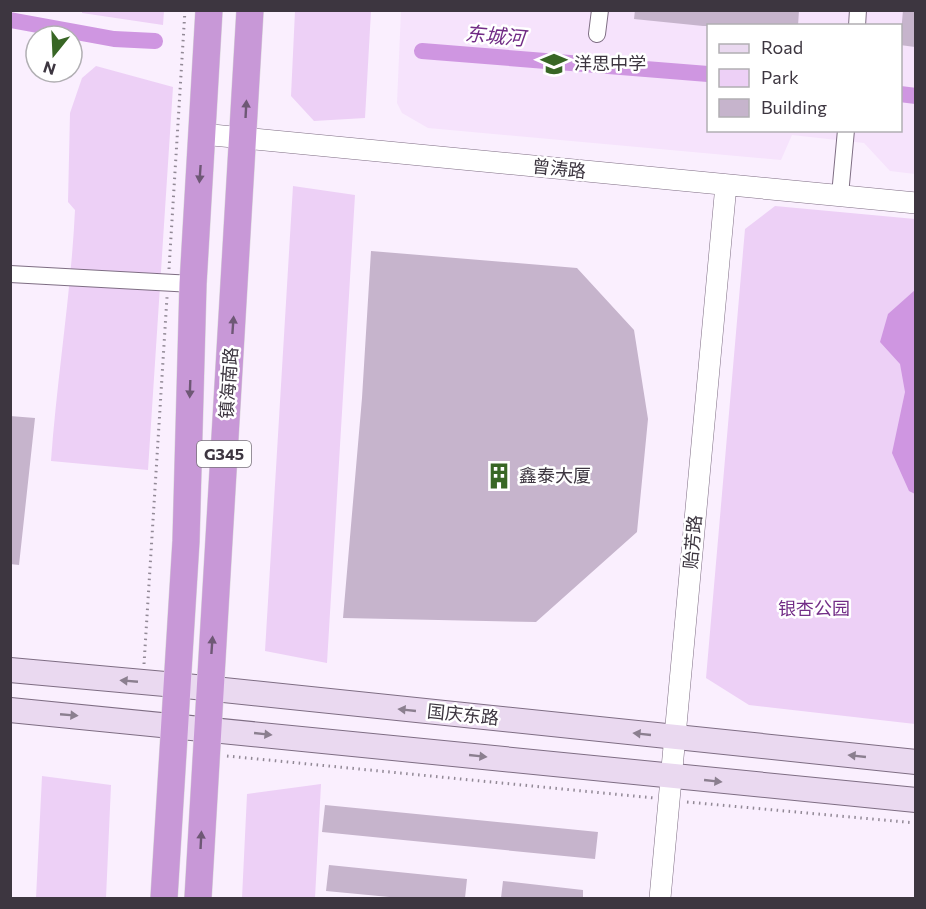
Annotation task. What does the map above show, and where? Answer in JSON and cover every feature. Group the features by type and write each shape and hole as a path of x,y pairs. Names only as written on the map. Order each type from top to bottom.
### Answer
{"highway":[{"name":"镇海南路","path":"164,898 186,541 180,284 202,134 209,10"},
{"name":"镇海南路","path":"198,898 250,10"}],"main road":[{"name":"国庆东路","path":"10,670 176,685 915,762"},
{"path":"10,710 175,725 207,741 670,788 915,800"}],"street":[{"path":"597,34 600,10"},
{"path":"840,195 846,132"},
{"name":"曾涛路","path":"202,134 915,203"},
{"name":"贻芳路","path":"660,898 726,185"},
{"path":"10,274 180,284"}],"path":[{"path":"143,682 180,284 185,10"},
{"path":"207,741 670,788 915,823"}],"shaded area":[{"name":"洋思中学","path":"401,11 915,11 915,174 890,171 864,143 792,135 781,160 428,128 402,113 397,103"},
{"path":"915,290 915,494 909,491 892,453 905,392 900,364 880,342 888,314"}],"green space":[{"path":"82,11 164,11 163,25 82,13"},
{"path":"295,11 371,11 365,118 314,121 291,96"},
{"path":"96,66 173,87 148,470 51,461 75,210 68,202 70,113 80,84 84,84 84,76"},
{"path":"293,186 355,195 327,663 265,651"},
{"name":"银杏公园","path":"775,206 915,219 915,724 749,705 706,678 745,229"},
{"path":"42,776 111,785 106,898 36,898"},
{"path":"321,784 315,898 242,898 247,794"}],"building":[{"path":"635,10 799,10 798,24 707,24 703,26 634,19"},
{"path":"903,10 915,10 915,47 902,45"},
{"name":"鑫泰大厦","path":"371,251 577,268 634,330 648,419 637,532 536,622 343,618 362,398"},
{"path":"10,416 35,418 19,565 10,564"},
{"path":"325,805 598,832 595,859 322,832"},
{"path":"329,865 467,879 465,898 400,898 326,891"},
{"path":"503,881 583,890 583,898 501,898"}],"waterway":[{"name":"东城河","path":"10,20 114,39 155,41"},
{"name":"东城河","path":"422,51 707,74"},
{"name":"东城河","path":"902,94 916,96"}],"place":[{"name":"洋思中学","path":"554,64"},
{"name":"鑫泰大厦","path":"499,476"}]}
